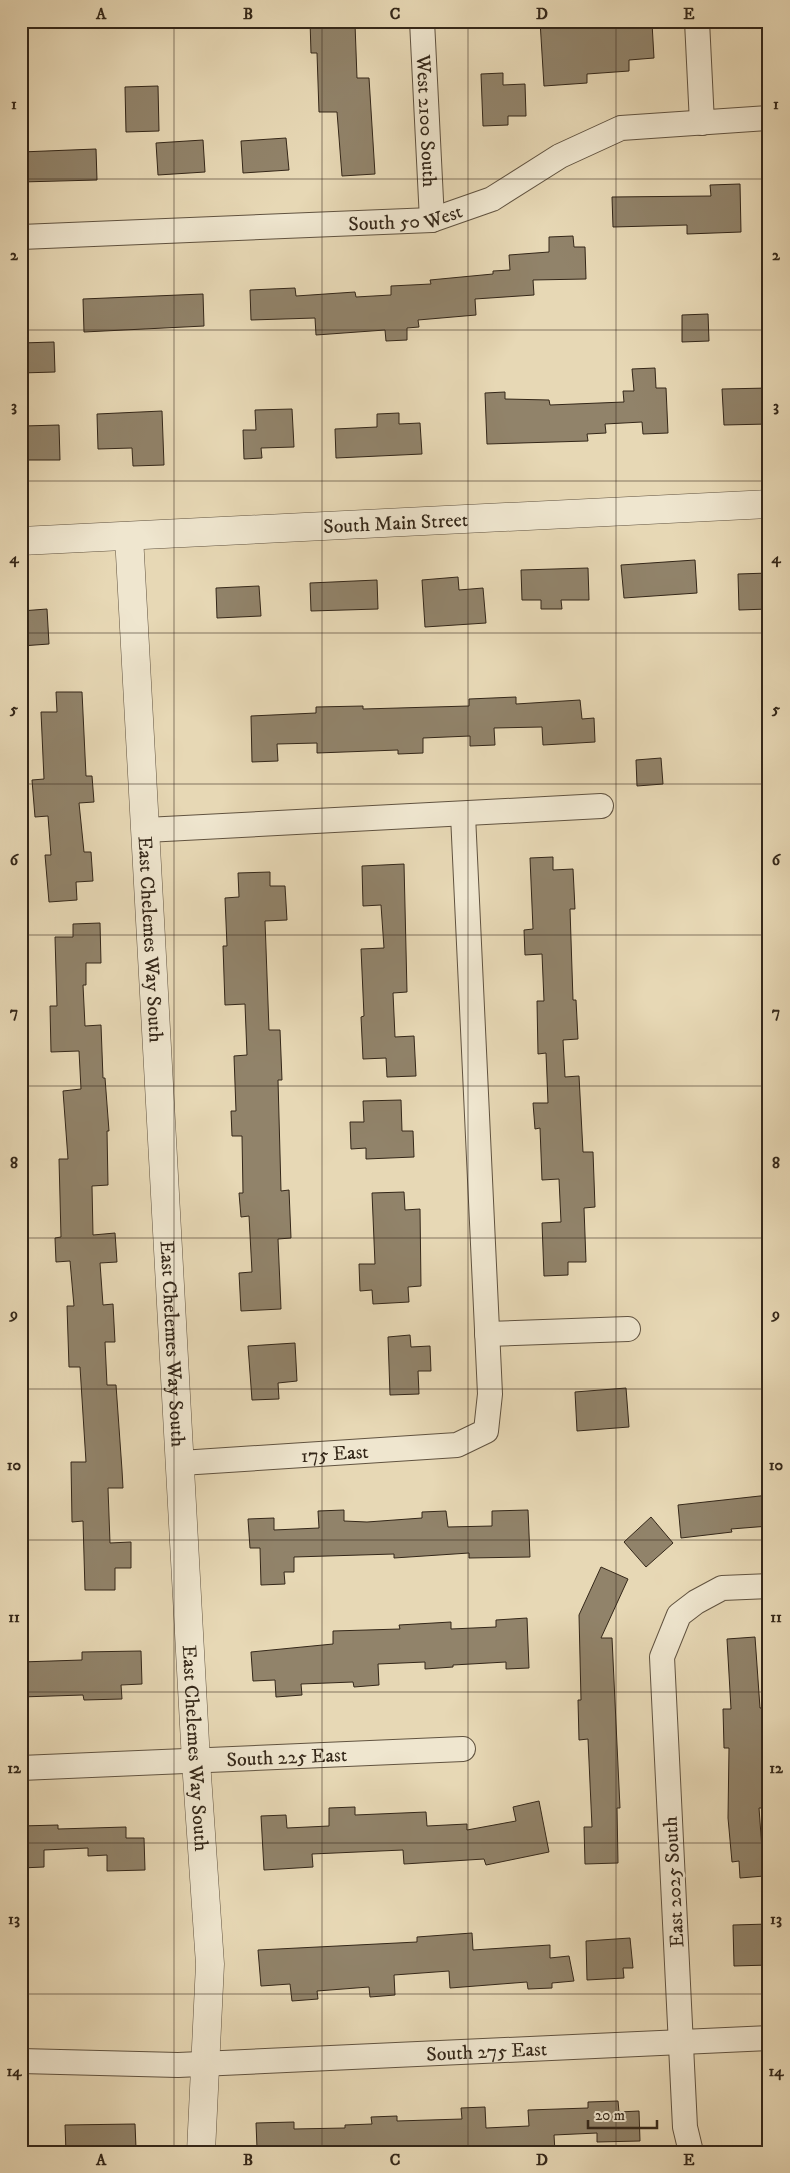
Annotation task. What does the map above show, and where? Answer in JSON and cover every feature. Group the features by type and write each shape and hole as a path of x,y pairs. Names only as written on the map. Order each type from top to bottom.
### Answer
{"street":[{"name":"West 2100 South","path":"422,21 432,220"},
{"path":"697,21 702,123"},
{"name":"South 50 West","path":"21,237 432,220 492,199 560,156 621,128 769,118"},
{"name":"South Main Street","path":"21,541 769,504"},
{"name":"East Chelemes Way South","path":"129,536 196,1762 210,1964 201,2152"},
{"path":"146,830 463,815 601,806"},
{"path":"463,815 487,1334 628,1329"},
{"name":"175 East","path":"181,1463 457,1445 486,1431 490,1394 487,1334"},
{"name":"East 2025 South","path":"690,2152 685,2127 662,1657 679,1615 696,1602 722,1588 769,1586"},
{"name":"South 225 East","path":"21,1768 464,1750"},
{"name":"South 275 East","path":"21,2061 205,2064 769,2038"}],"building":[{"path":"310,21 346,21 346,24 355,24 357,78 369,78 375,174 342,176 337,112 319,112 317,53 311,53"},
{"path":"540,21 587,21 588,27 652,23 654,58 629,60 629,71 587,74 587,83 544,86"},
{"path":"503,73 503,85 525,84 526,116 508,116 508,125 483,126 481,74"},
{"path":"158,86 159,131 126,132 125,87"},
{"path":"286,138 289,170 243,173 241,141"},
{"path":"203,140 205,172 158,175 156,143"},
{"path":"96,149 97,180 21,182 21,152"},
{"path":"740,184 741,232 687,234 687,225 613,227 612,197 711,196 710,185"},
{"path":"573,236 574,247 585,247 586,279 533,280 534,295 475,299 476,315 418,320 419,327 407,328 407,340 386,341 385,330 316,335 315,318 251,320 250,290 295,288 296,296 355,292 356,297 391,295 391,286 431,284 430,280 493,274 493,271 510,270 509,255 549,252 549,237"},
{"path":"203,294 204,326 84,332 83,299"},
{"path":"708,314 709,341 682,342 682,315"},
{"path":"54,342 55,372 21,373 21,343"},
{"path":"655,368 656,388 666,388 668,433 643,434 642,422 605,424 606,433 587,434 588,441 487,444 485,393 505,392 505,399 549,400 550,405 624,402 623,391 634,391 632,369"},
{"path":"769,388 769,424 724,425 722,389"},
{"path":"292,409 294,447 261,448 262,458 244,459 243,430 256,430 255,410"},
{"path":"162,411 164,465 133,466 132,448 98,449 97,414"},
{"path":"399,413 399,424 420,423 422,454 336,458 335,429 377,427 377,414"},
{"path":"59,425 60,460 25,460 24,426"},
{"path":"695,560 697,593 624,598 621,565"},
{"path":"588,568 589,600 561,600 562,609 541,609 541,600 522,600 521,570"},
{"path":"769,573 769,609 739,610 738,574"},
{"path":"458,577 459,590 483,588 486,623 425,627 422,580"},
{"path":"377,580 378,609 311,611 310,583"},
{"path":"259,586 261,616 217,618 216,588"},
{"path":"47,609 49,644 21,646 21,611"},
{"path":"56,692 82,692 86,776 92,776 94,802 79,803 84,852 91,852 93,881 76,882 77,900 49,902 45,855 51,855 48,816 35,817 32,780 44,779 41,712 57,712"},
{"path":"516,697 516,704 580,700 582,719 594,718 595,742 543,745 542,727 494,728 495,745 470,746 470,736 423,738 423,753 398,754 398,750 317,753 317,743 277,744 278,761 252,762 251,716 316,713 316,707 363,706 363,709 469,706 469,699"},
{"path":"661,758 663,784 637,786 636,760"},
{"path":"553,857 553,870 573,869 575,909 570,909 573,1000 576,1000 578,1039 563,1040 565,1077 579,1076 583,1152 593,1152 595,1207 584,1208 586,1262 568,1262 568,1275 544,1276 542,1223 561,1222 559,1179 542,1180 540,1128 535,1129 533,1103 548,1103 546,1053 538,1054 537,1001 544,1001 542,954 525,955 524,930 533,929 530,858"},
{"path":"404,864 407,992 393,993 395,1037 414,1036 416,1076 387,1077 386,1058 363,1059 361,1017 364,1016 361,949 384,948 381,905 363,906 362,866"},
{"path":"270,872 270,886 285,886 287,920 265,921 269,1030 280,1030 282,1080 278,1080 281,1191 289,1190 291,1238 278,1239 281,1309 241,1311 239,1273 252,1272 249,1216 241,1217 239,1193 243,1193 242,1136 232,1136 231,1111 236,1111 234,1056 247,1055 245,1004 225,1005 223,946 227,946 225,898 239,897 238,873"},
{"path":"100,923 101,963 86,963 86,985 83,985 85,1026 101,1025 103,1078 105,1078 109,1131 107,1131 108,1185 92,1186 93,1235 115,1233 117,1262 100,1263 103,1305 113,1304 115,1342 105,1342 107,1385 116,1385 123,1488 108,1488 110,1543 131,1542 131,1568 115,1568 115,1590 85,1590 83,1521 72,1522 71,1462 86,1462 80,1367 69,1367 67,1306 74,1306 70,1261 56,1262 55,1238 61,1237 59,1159 68,1159 63,1091 81,1089 79,1051 51,1052 50,1006 57,1006 55,937 73,937 73,924"},
{"path":"401,1100 402,1131 413,1131 414,1157 366,1159 366,1148 351,1149 350,1122 364,1122 363,1101"},
{"path":"404,1192 405,1210 420,1209 421,1286 408,1287 409,1302 373,1304 372,1290 360,1291 359,1264 375,1264 372,1193"},
{"path":"410,1335 411,1347 430,1346 431,1371 418,1371 419,1394 390,1395 388,1337"},
{"path":"295,1343 297,1381 278,1383 279,1399 252,1400 248,1346"},
{"path":"626,1388 629,1427 577,1431 575,1392"},
{"path":"769,1495 769,1526 731,1529 732,1532 681,1538 678,1505"},
{"path":"344,1510 344,1521 367,1522 422,1518 422,1512 446,1511 448,1527 492,1526 492,1511 528,1510 530,1557 469,1558 469,1553 394,1558 394,1554 294,1557 294,1572 284,1572 285,1584 261,1585 260,1548 250,1548 248,1519 274,1518 274,1530 319,1528 318,1511"},
{"path":"651,1517 673,1543 646,1567 624,1542"},
{"path":"601,1567 628,1579 601,1638 612,1638 620,1808 617,1808 618,1863 585,1864 584,1827 592,1827 588,1739 579,1740 578,1700 581,1700 579,1615"},
{"path":"527,1618 529,1668 506,1669 506,1662 453,1665 453,1667 425,1669 425,1662 378,1664 379,1685 354,1687 353,1682 301,1684 302,1695 276,1697 275,1680 253,1681 251,1652 333,1644 333,1631 400,1629 399,1625 451,1622 451,1629 496,1627 496,1620"},
{"path":"755,1637 760,1708 762,1708 763,1808 759,1808 764,1876 740,1878 739,1861 732,1862 728,1818 729,1748 724,1748 723,1709 731,1709 727,1639"},
{"path":"141,1651 142,1684 121,1685 122,1699 84,1700 83,1695 21,1697 21,1662 82,1660 82,1652"},
{"path":"539,1801 549,1852 486,1865 484,1859 404,1864 403,1850 312,1854 313,1867 264,1870 261,1816 286,1815 287,1828 329,1826 329,1808 355,1807 355,1815 426,1812 427,1826 467,1824 467,1830 516,1821 513,1807"},
{"path":"58,1825 58,1829 126,1827 126,1838 144,1838 145,1870 107,1871 107,1855 88,1856 88,1848 44,1850 44,1867 21,1868 21,1826"},
{"path":"769,1924 769,1965 734,1966 733,1925"},
{"path":"472,1933 473,1950 550,1945 550,1958 569,1956 574,1981 552,1983 552,1988 528,1989 527,1982 450,1988 449,1971 394,1975 395,1995 370,1997 369,1987 317,1991 318,1999 292,2001 290,1984 261,1986 258,1950 417,1942 417,1937"},
{"path":"630,1938 633,1968 623,1968 624,1978 587,1980 586,1941"},
{"path":"618,2101 619,2112 639,2111 640,2141 597,2142 597,2133 554,2135 555,2152 270,2152 270,2147 257,2148 256,2123 294,2122 294,2129 345,2128 345,2125 372,2124 371,2117 397,2116 397,2121 462,2119 461,2108 485,2107 486,2128 529,2126 528,2110 588,2108 588,2102"},
{"path":"135,2124 136,2148 124,2148 124,2152 66,2152 65,2125"}]}
